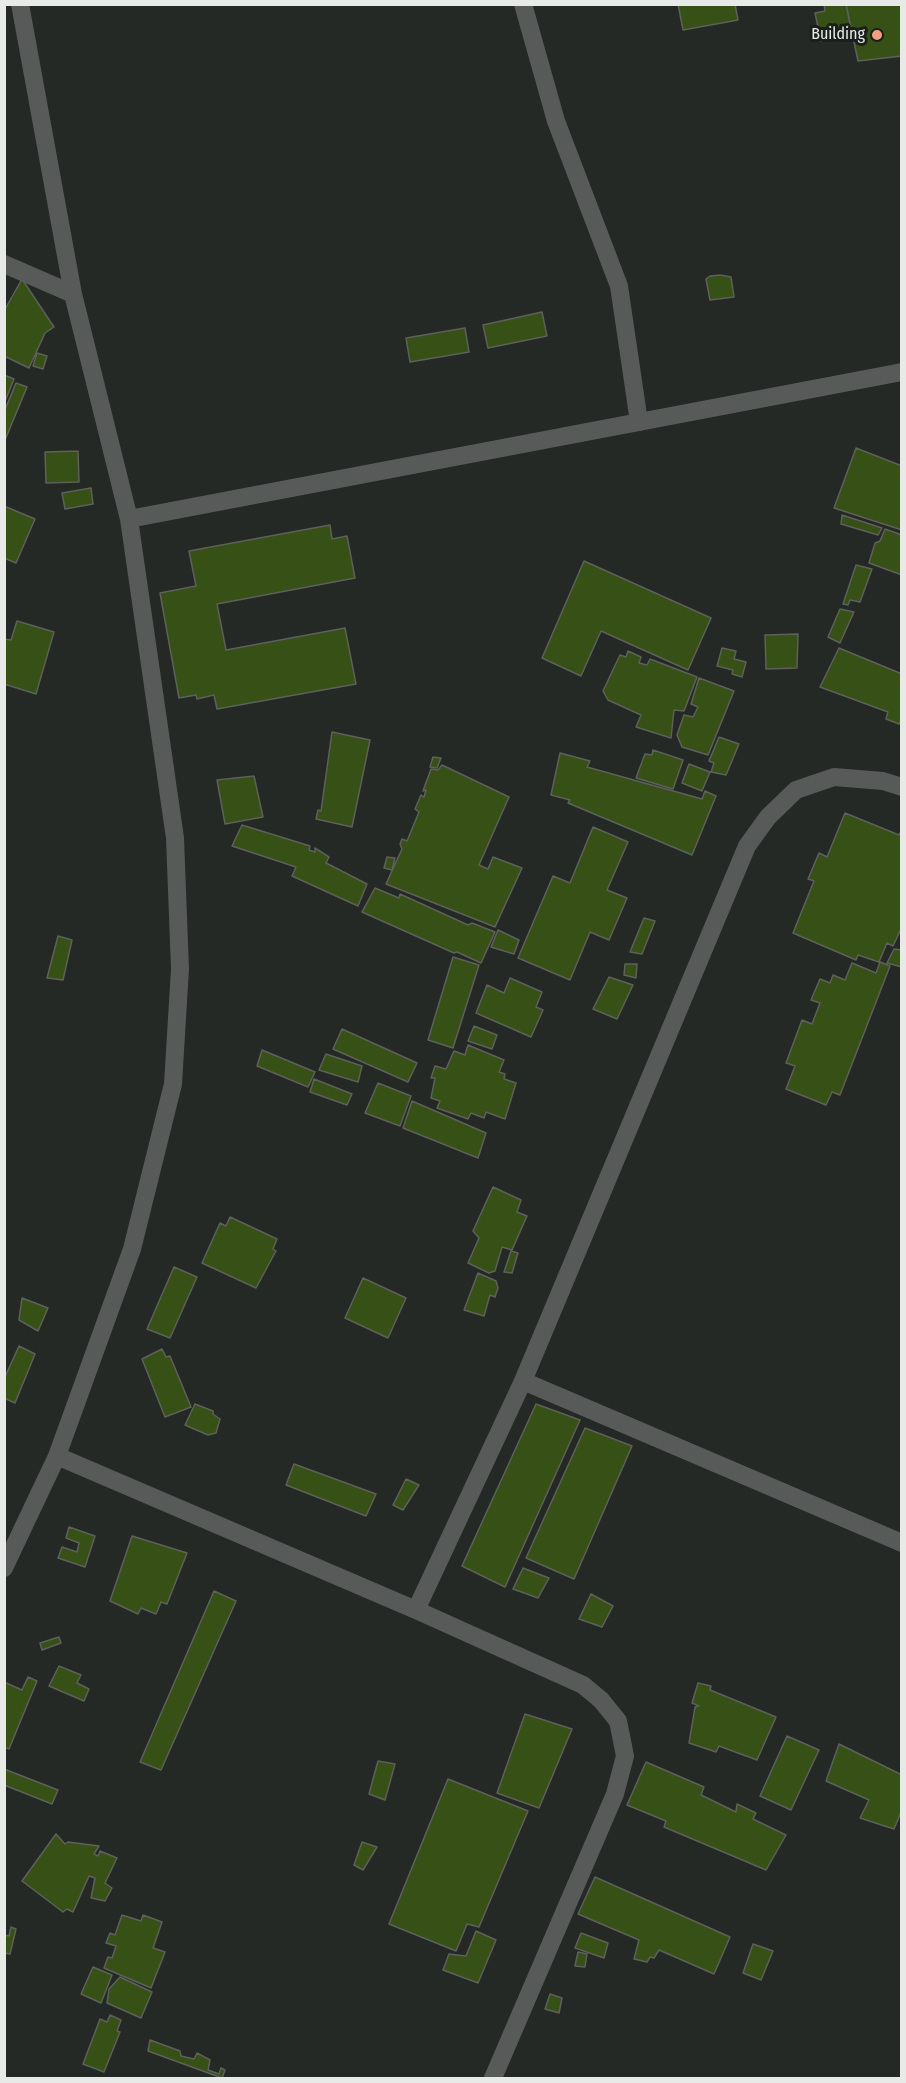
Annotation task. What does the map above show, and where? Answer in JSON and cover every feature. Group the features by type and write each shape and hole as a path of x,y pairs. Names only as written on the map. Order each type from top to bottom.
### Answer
{"street":[{"path":"4,1568 57,1456 132,1249 173,1084 180,969 175,838 129,519 73,294 20,4"},
{"path":"524,4 556,121 619,286 639,422"},
{"path":"4,264 73,294"},
{"path":"129,519 902,372"},
{"path":"416,1610 523,1381 747,846 768,817 796,790 834,777 883,781 902,787"},
{"path":"523,1381 902,1543"},
{"path":"57,1456 416,1610 583,1685 601,1700 618,1721 625,1756 615,1794 493,2079"}],"building":[{"path":"678,4 735,4 738,20 683,30"},
{"path":"824,4 846,4 852,34 821,41 815,13 825,11"},
{"name":"Building","path":"846,4 902,4 902,56 858,61"},
{"path":"720,275 731,277 734,297 710,300 706,279"},
{"path":"22,279 54,327 45,333 29,368 4,356 4,311"},
{"path":"542,312 547,336 488,348 483,325"},
{"path":"465,328 469,352 410,362 406,338"},
{"path":"37,353 47,356 43,369 33,366"},
{"path":"4,375 14,379 4,404"},
{"path":"16,383 27,387 5,440 4,412"},
{"path":"856,448 902,466 902,530 834,508"},
{"path":"78,451 79,482 46,483 45,452"},
{"path":"91,488 93,504 65,509 62,493"},
{"path":"4,506 35,519 16,563 4,558"},
{"path":"842,515 882,528 878,535 841,524"},
{"path":"330,525 332,539 347,536 355,578 217,604 226,650 345,628 356,684 217,709 214,695 197,699 196,695 179,698 160,593 196,586 189,551"},
{"path":"885,529 902,535 902,575 869,563 875,543 880,541"},
{"path":"584,561 711,618 688,670 601,631 581,676 542,658"},
{"path":"856,565 872,569 860,602 850,600 848,605 843,604"},
{"path":"840,609 854,612 840,643 828,637"},
{"path":"17,621 54,632 36,694 4,684 4,639 11,640"},
{"path":"798,634 797,668 766,669 765,635"},
{"path":"722,648 736,651 734,659 746,662 742,677 732,674 733,670 717,666"},
{"path":"839,648 902,674 902,719 899,724 886,719 888,712 820,687"},
{"path":"628,651 641,657 639,663 647,665 650,659 697,677 684,711 674,710 671,738 636,727 641,715 608,700 603,691 620,655 626,657"},
{"path":"699,678 734,691 708,755 682,747 677,735 684,715 693,717 698,707 691,704"},
{"path":"332,732 370,740 352,827 316,819 318,810 321,811"},
{"path":"719,737 739,744 726,775 711,772 714,763 709,761"},
{"path":"653,750 683,760 673,789 636,778 645,754 652,755"},
{"path":"560,753 590,761 587,767 702,799 705,791 716,796 692,855 568,803 570,800 551,795"},
{"path":"433,757 441,758 437,768 430,767"},
{"path":"689,764 710,772 702,791 682,783"},
{"path":"442,765 509,797 479,865 488,869 493,857 522,868 495,927 386,884 402,849 400,844 402,839 407,841 419,812 415,809 421,795 424,797 426,790 423,791 431,769 438,770"},
{"path":"254,776 263,817 225,824 217,780"},
{"path":"845,813 899,835 902,830 902,927 893,946 887,943 879,962 858,955 856,960 793,933 814,881 808,879 819,853 827,857"},
{"path":"242,825 310,846 309,850 315,852 315,848 329,857 326,863 367,884 358,906 292,876 296,867 232,846"},
{"path":"593,827 628,842 607,890 627,898 609,940 590,932 570,980 518,958 553,876 570,883"},
{"path":"387,857 395,858 392,870 384,868"},
{"path":"375,888 399,898 400,894 468,925 472,923 495,932 481,963 362,912"},
{"path":"644,918 655,921 642,954 630,952"},
{"path":"498,930 519,940 514,954 491,947"},
{"path":"58,936 72,940 63,980 47,978"},
{"path":"894,949 902,950 902,967 887,963"},
{"path":"453,957 479,965 453,1048 428,1040"},
{"path":"880,962 890,966 840,1095 832,1092 826,1105 786,1089 795,1066 786,1063 802,1020 812,1024 820,1003 811,1000 820,979 830,983 833,975 845,980 852,963 876,973"},
{"path":"625,964 637,964 636,978 624,975"},
{"path":"609,977 633,985 617,1019 593,1009"},
{"path":"510,978 542,992 536,1007 543,1010 531,1037 476,1013 487,985 504,993"},
{"path":"474,1026 497,1035 492,1049 468,1041"},
{"path":"342,1029 417,1063 408,1082 333,1049"},
{"path":"468,1045 504,1060 499,1072 505,1074 504,1079 516,1083 505,1119 486,1112 484,1118 471,1113 468,1119 437,1108 440,1101 431,1098 435,1078 431,1078 435,1066 446,1069 454,1051 465,1055"},
{"path":"262,1050 315,1072 308,1087 257,1066"},
{"path":"326,1054 362,1066 358,1082 319,1070"},
{"path":"314,1079 352,1094 347,1105 310,1092"},
{"path":"378,1083 411,1096 400,1126 365,1113"},
{"path":"412,1101 486,1133 478,1158 403,1128"},
{"path":"493,1187 521,1200 517,1212 527,1216 512,1250 502,1247 495,1271 489,1273 468,1263 479,1238 473,1231"},
{"path":"230,1217 277,1239 273,1249 276,1251 256,1288 202,1263 220,1223 226,1226"},
{"path":"511,1251 518,1253 512,1273 504,1272"},
{"path":"174,1267 197,1277 170,1338 147,1329"},
{"path":"478,1273 496,1281 498,1288 495,1297 490,1295 484,1316 464,1310"},
{"path":"363,1278 406,1298 388,1338 345,1318"},
{"path":"22,1298 48,1308 38,1331 19,1320"},
{"path":"19,1346 35,1354 15,1403 4,1398 4,1379"},
{"path":"162,1349 166,1357 170,1356 191,1407 165,1417 142,1359"},
{"path":"195,1404 213,1411 213,1414 220,1419 216,1433 208,1435 185,1425"},
{"path":"536,1404 580,1420 505,1587 462,1566"},
{"path":"585,1428 632,1446 574,1579 526,1558"},
{"path":"294,1464 376,1494 366,1516 286,1485"},
{"path":"406,1479 419,1485 403,1510 393,1505"},
{"path":"69,1527 95,1536 85,1567 58,1558 62,1547 77,1552 79,1543 66,1538"},
{"path":"132,1536 187,1553 167,1604 161,1602 156,1614 141,1608 138,1614 110,1601"},
{"path":"523,1568 549,1578 538,1598 513,1589"},
{"path":"214,1591 236,1601 161,1770 140,1762"},
{"path":"591,1594 613,1606 602,1627 579,1619"},
{"path":"59,1637 61,1643 42,1650 40,1643"},
{"path":"59,1666 81,1675 77,1683 89,1689 84,1701 49,1686"},
{"path":"28,1677 37,1681 9,1749 4,1747 4,1682 22,1690"},
{"path":"698,1683 711,1686 710,1690 776,1717 757,1760 719,1746 716,1752 689,1743 695,1707 699,1706 692,1703"},
{"path":"525,1714 572,1729 539,1808 497,1793"},
{"path":"787,1736 819,1750 791,1810 760,1796"},
{"path":"839,1744 902,1775 902,1810 894,1829 860,1818 869,1800 826,1781"},
{"path":"378,1761 395,1764 385,1800 369,1794"},
{"path":"646,1762 704,1787 701,1795 736,1812 737,1804 756,1813 753,1819 786,1835 766,1870 664,1827 666,1821 627,1805"},
{"path":"4,1769 58,1790 52,1804 4,1785"},
{"path":"448,1779 528,1811 479,1927 467,1924 456,1951 389,1924"},
{"path":"56,1834 65,1844 68,1842 99,1846 94,1854 98,1856 100,1851 117,1858 105,1883 112,1888 105,1901 91,1898 95,1878 89,1876 73,1912 67,1909 63,1912 22,1881"},
{"path":"362,1842 377,1847 363,1870 354,1865"},
{"path":"595,1877 730,1937 714,1974 659,1950 654,1958 650,1957 647,1962 634,1959 639,1940 578,1914"},
{"path":"122,1915 141,1921 143,1915 162,1922 153,1948 165,1952 151,1988 104,1968 108,1957 112,1958 116,1946 106,1943 110,1933 115,1935"},
{"path":"11,1927 16,1929 10,1954 4,1953 4,1935 9,1936"},
{"path":"476,1931 496,1940 478,1983 443,1970 449,1954 466,1956"},
{"path":"581,1933 608,1943 604,1958 575,1948"},
{"path":"753,1944 773,1951 761,1980 743,1973"},
{"path":"578,1952 587,1954 585,1967 575,1966"},
{"path":"93,1967 112,1975 101,2003 81,1994"},
{"path":"120,1977 152,1992 141,2018 107,2003 109,1989"},
{"path":"550,1994 562,1998 559,2013 545,2009"},
{"path":"110,2015 121,2020 117,2031 120,2032 104,2072 83,2064 100,2019 107,2022"},
{"path":"150,2040 180,2051 181,2056 194,2059 197,2053 210,2060 208,2070 219,2074 221,2068 225,2070 222,2078 148,2051"}],"place":[{"name":"Building","path":"877,35"}]}
